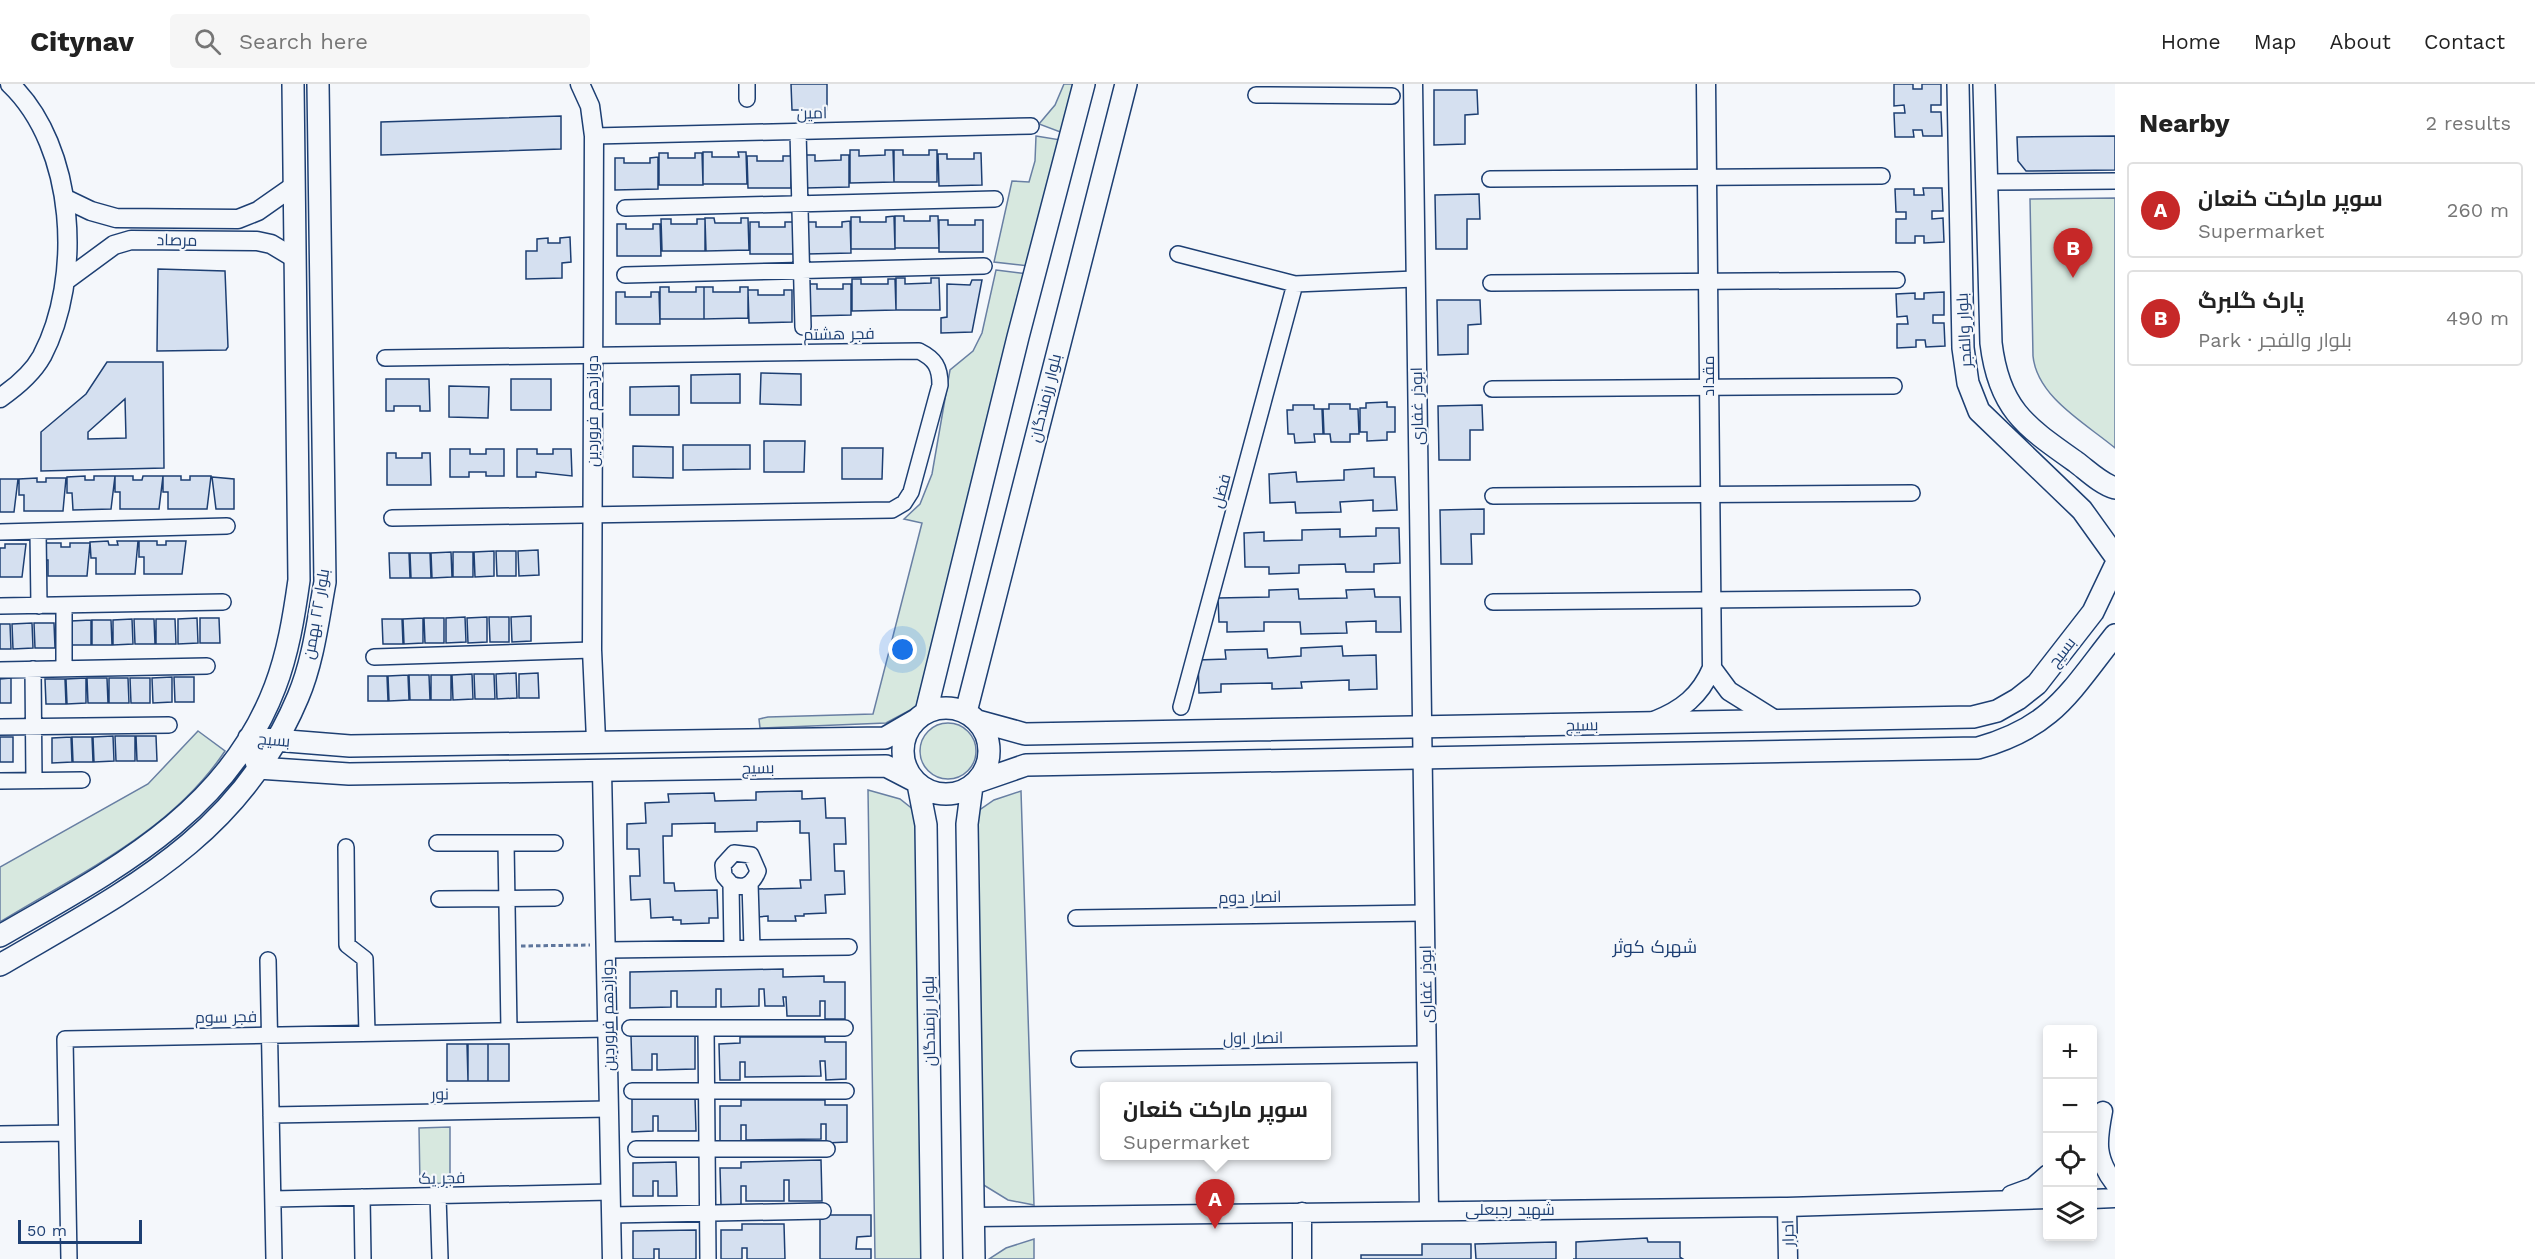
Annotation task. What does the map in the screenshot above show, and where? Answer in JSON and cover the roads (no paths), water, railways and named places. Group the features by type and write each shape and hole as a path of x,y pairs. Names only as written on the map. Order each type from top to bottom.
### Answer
{"main road":[{"name":"بلوار ۲۲ بهمن","path":"0,936 152,844 175,825 215,784 249,738 275,687 291,633 300,580 293,84"},
{"name":"بلوار ۲۲ بهمن","path":"0,965 158,871 192,844 220,815 258,768 276,741 299,697 315,638 325,582 318,84"},
{"path":"921,716 939,708 953,708 972,716 987,735 990,752 986,768 974,784 959,792 944,794 930,791 916,783 906,767 902,750 906,734 921,716 1084,84"},
{"name":"بلوار رزمندگان","path":"972,716 1126,84"},
{"name":"بلوار والفجر","path":"1958,84 1963,348 1968,383 1979,411 2082,510 2115,555"},
{"name":"بلوار والفجر","path":"1984,84 1991,343 1994,371 2002,392 2014,412 2036,433 2115,488"},
{"name":"بسیج","path":"972,716 1025,734 1973,717 1996,711 2018,699 2037,684 2093,612 2115,566"},
{"name":"بسیج","path":"974,784 1026,765 1978,748 2008,740 2036,725 2060,705 2115,635"},
{"name":"بسیج","path":"916,783 886,766 349,774 258,768 249,738 350,746 596,740 885,738 921,716"},
{"name":"بلوار رزمندگان","path":"916,783 926,825 932,1259"},
{"path":"974,784 967,824 974,1259"}],"street":[{"name":"دوازدهم فروردین","path":"580,84 590,106 594,136 592,651 596,740"},
{"name":"ابوذر غفاری","path":"1413,84 1425,758 1430,1210"},
{"name":"مقداد","path":"1706,84 1712,668"},
{"path":"0,398 20,384 41,358 60,308 65,281 68,240 64,198 51,151 19,88"},
{"path":"1256,95 1317,89 1392,96"},
{"name":"امین","path":"594,136 1032,126"},
{"path":"798,131 803,327"},
{"path":"1490,179 1882,176"},
{"path":"1988,182 2115,181"},
{"name":"مرصاد","path":"64,198 91,211 116,218 238,219 258,211 295,184"},
{"path":"625,208 995,199"},
{"path":"162,218 162,239"},
{"name":"مرصاد","path":"65,281 114,245 131,240 257,241 271,244 296,259"},
{"path":"1178,254 1295,284 1415,279"},
{"path":"625,275 984,266"},
{"path":"1491,283 1897,280"},
{"name":"فضل","path":"1181,707 1295,284"},
{"name":"فجر هشتم","path":"385,358 919,351 932,358 940,370 940,385 911,492 904,504 892,510 592,514"},
{"path":"1492,390 1894,386"},
{"path":"1492,496 1912,493"},
{"path":"392,518 592,514"},
{"path":"0,532 227,526"},
{"path":"38,532 39,606"},
{"path":"1493,602 1912,598"},
{"path":"0,606 223,603"},
{"path":"64,605 64,669"},
{"path":"374,657 592,651"},
{"path":"0,670 207,666"},
{"path":"1647,724 1677,712 1694,698 1712,668 1729,691 1777,722"},
{"path":"33,669 34,781"},
{"path":"0,727 169,725"},
{"name":"دوازدهم فروردین","path":"602,771 612,1259"},
{"path":"0,781 82,780"},
{"path":"437,843 555,843"},
{"path":"506,843 509,1030"},
{"path":"346,847 347,945 365,959 367,1033"},
{"path":"740,852 751,855 757,865 756,877 750,884 742,887 731,884 724,876 723,865 729,855 740,852"},
{"path":"731,884 732,948"},
{"path":"750,884 752,948"},
{"path":"439,899 555,898"},
{"name":"انصار دوم","path":"1076,918 1425,913"},
{"path":"607,947 849,947"},
{"path":"268,960 274,1259"},
{"path":"630,1028 845,1028"},
{"path":"706,1028 708,1259"},
{"name":"فجر سوم","path":"69,1259 65,1038 608,1029"},
{"name":"انصار اول","path":"1079,1059 1427,1054"},
{"path":"632,1092 846,1091"},
{"name":"نور","path":"271,1115 609,1109"},
{"path":"2103,1112 2097,1141 2104,1169 2115,1184"},
{"path":"0,1134 66,1133"},
{"path":"636,1149 826,1149"},
{"path":"1996,1200 2033,1187 2043,1178"},
{"name":"فجر یک","path":"273,1199 611,1192"},
{"path":"438,1196 440,1258"},
{"path":"362,1197 363,1259"},
{"path":"2097,1199 2115,1198"},
{"name":"شهید رجبعلی","path":"973,1217 1787,1207 2043,1199"},
{"name":"احرار","path":"1787,1207 1788,1259"},
{"path":"611,1215 822,1211"},
{"path":"1302,1212 1302,1259"}],"place":[{"name":"پارک گلبرگ","path":"2073,278"},
{"name":"سوپر مارکت کنعان","path":"1215,1229"}],"district":[{"name":"شهرک کوثر","path":"1655,946"}]}
